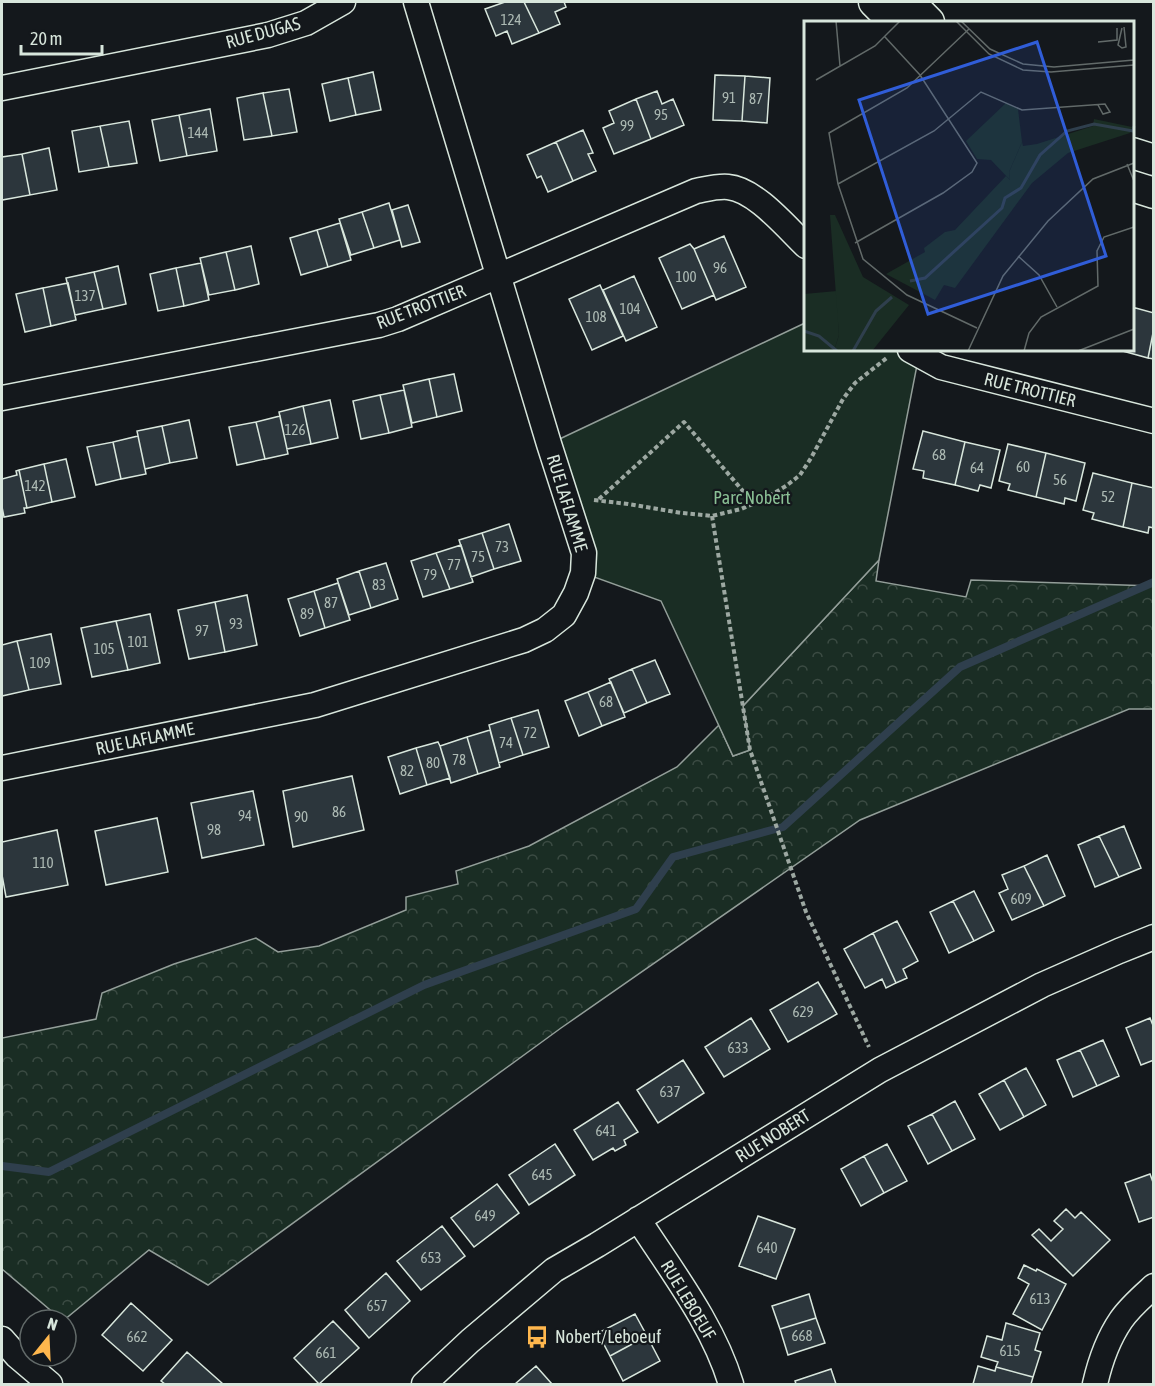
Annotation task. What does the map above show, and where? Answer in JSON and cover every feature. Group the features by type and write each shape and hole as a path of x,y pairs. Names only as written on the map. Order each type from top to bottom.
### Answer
{"street":[{"name":"RUE DUGAS","path":"2,88 268,35 306,23 343,2"},
{"name":"RUE LAFLAMME","path":"2,768 315,705 524,640 545,630 564,615 576,593 583,573 584,553 416,2"},
{"path":"874,2 893,21"},
{"path":"909,2 929,21"},
{"path":"1134,154 1154,160"},
{"name":"RUE TROTTIER","path":"2,398 379,325 500,276 696,191 715,187 731,187 761,202 804,244"},
{"path":"1134,187 1154,193"},
{"name":"RUE TROTTIER","path":"900,353 941,367 1154,421"},
{"name":"RUE NOBERT","path":"424,1384 470,1341 554,1270 880,1070 1042,985 1154,937"},
{"name":"RUE LEBOEUF","path":"638,1220 699,1313 727,1370 731,1384"},
{"path":"1095,1384 1099,1366 1122,1319 1154,1286"},
{"path":"2,1339 17,1356 50,1384"}],"path":[{"path":"568,504 599,500 712,516 754,504 800,476 855,383 900,353"},
{"path":"599,500 684,422 754,504"},
{"path":"712,516 750,750 806,912 880,1070"}],"green space":[{"name":"Parc Nobert","path":"804,323 804,351 912,351 919,355 879,560 743,706 750,750 733,756 661,601 583,573 549,444"},
{"path":"879,560 876,581 966,597 971,580 1153,586 1153,709 1129,709 860,820 561,1028 208,1285 149,1250 78,1308 48,1308 2,1269 2,1038 96,1019 102,993 174,964 256,938 278,952 319,946 406,910 406,897 458,884 456,871 529,846 677,767 719,725 733,756 750,750 743,706"}],"building":[{"path":"505,2 524,2 539,33 512,44 507,31 496,36 485,9"},
{"path":"524,2 564,2 566,7 555,12 560,24 539,33"},
{"path":"373,72 381,110 356,115 348,78"},
{"path":"715,75 745,76 742,121 713,120"},
{"path":"745,76 770,78 767,123 742,121"},
{"path":"348,78 356,115 330,121 322,84"},
{"path":"289,89 297,132 272,136 263,93"},
{"path":"657,91 662,104 673,99 684,125 651,139 636,99"},
{"path":"263,93 272,136 244,140 237,98"},
{"path":"636,99 651,139 614,154 603,128 614,123 609,111"},
{"path":"210,109 217,151 187,156 179,115"},
{"path":"179,115 187,156 160,161 152,120"},
{"path":"129,121 137,163 109,167 100,126"},
{"path":"100,126 109,167 79,172 72,131"},
{"path":"583,130 593,153 588,154 596,171 573,181 556,142"},
{"path":"556,142 573,181 548,192 541,176 537,178 527,155"},
{"path":"49,148 57,190 30,195 22,154"},
{"path":"22,154 30,195 2,200 2,157"},
{"path":"389,203 400,240 374,248 362,212"},
{"path":"408,205 420,242 402,247 392,210"},
{"path":"362,212 374,248 351,255 339,219"},
{"path":"340,223 351,260 328,267 317,230"},
{"path":"317,230 328,267 301,275 290,238"},
{"path":"724,236 746,287 716,300 694,249"},
{"path":"690,244 714,295 682,309 659,258"},
{"path":"251,246 259,284 235,290 226,252"},
{"path":"226,252 235,290 209,295 200,258"},
{"path":"201,263 209,300 184,306 176,268"},
{"path":"118,266 126,304 103,309 94,272"},
{"path":"176,268 184,306 158,311 150,274"},
{"path":"94,272 103,309 75,315 66,278"},
{"path":"634,276 657,327 626,341 603,290"},
{"path":"68,283 76,320 51,326 43,288"},
{"path":"600,285 623,336 592,350 569,299"},
{"path":"43,288 51,326 25,332 16,294"},
{"path":"1134,308 1154,313 1154,328 1148,358 1123,351 1134,351"},
{"path":"1154,328 1154,359 1148,358"},
{"path":"454,374 462,411 437,417 429,379"},
{"path":"429,379 437,417 412,423 403,385"},
{"path":"404,390 412,427 389,433 380,395"},
{"path":"380,395 389,433 361,439 353,401"},
{"path":"330,400 338,438 311,444 303,406"},
{"path":"303,406 311,444 287,449 279,412"},
{"path":"280,416 288,454 265,459 256,422"},
{"path":"189,420 197,458 170,463 162,426"},
{"path":"256,422 265,459 237,465 229,427"},
{"path":"162,426 170,463 145,469 137,431"},
{"path":"923,431 965,442 955,485 923,478 924,471 913,469"},
{"path":"138,436 146,474 121,479 113,442"},
{"path":"113,442 121,479 96,485 87,447"},
{"path":"965,442 1000,450 991,488 980,485 978,491 955,485"},
{"path":"1008,444 1046,453 1036,497 1008,490 1010,484 999,481"},
{"path":"1046,453 1085,463 1076,501 1065,498 1064,504 1036,497"},
{"path":"66,459 75,497 52,502 44,464"},
{"path":"44,464 52,502 27,508 19,470"},
{"path":"19,470 27,508 24,508 25,513 4,517 2,479 17,475 16,471"},
{"path":"1093,473 1132,483 1123,527 1092,519 1094,513 1083,510"},
{"path":"1132,483 1154,488 1154,528 1149,527 1148,533 1123,527"},
{"path":"509,524 521,561 494,569 482,533"},
{"path":"482,533 494,569 471,577 459,540"},
{"path":"461,545 473,582 450,589 436,553"},
{"path":"436,553 450,589 423,597 411,561"},
{"path":"386,563 398,599 371,608 359,571"},
{"path":"359,571 371,608 349,615 337,579"},
{"path":"338,583 350,620 325,628 314,591"},
{"path":"314,591 325,628 300,636 288,599"},
{"path":"247,595 257,645 225,652 215,602"},
{"path":"215,602 225,652 189,659 178,610"},
{"path":"150,614 160,663 128,670 116,621"},
{"path":"116,621 128,670 92,677 81,628"},
{"path":"51,634 61,684 29,690 17,641"},
{"path":"17,641 29,690 2,696 2,645"},
{"path":"655,660 670,694 647,703 632,669"},
{"path":"632,669 647,703 624,713 609,679"},
{"path":"611,682 625,717 602,726 588,692"},
{"path":"588,692 602,726 579,736 565,701"},
{"path":"538,710 549,747 523,755 511,718"},
{"path":"511,718 523,755 499,763 489,725"},
{"path":"490,730 500,767 478,774 467,737"},
{"path":"467,737 478,774 451,783 440,746"},
{"path":"438,742 450,778 427,785 416,748"},
{"path":"416,748 427,785 400,794 388,757"},
{"path":"352,776 364,830 293,847 283,791"},
{"path":"253,791 264,845 202,858 191,803"},
{"path":"157,818 168,872 106,885 95,831"},
{"path":"1124,826 1141,868 1119,877 1099,836"},
{"path":"57,830 68,885 6,897 2,875 2,842"},
{"path":"1099,836 1119,877 1095,887 1078,845"},
{"path":"1047,855 1065,896 1044,906 1024,866"},
{"path":"1024,866 1044,906 1012,920 999,893 1008,889 1002,875"},
{"path":"974,891 994,931 974,941 953,901"},
{"path":"953,901 974,941 949,953 930,912"},
{"path":"897,921 918,961 903,969 907,978 896,983 873,933"},
{"path":"873,933 896,983 886,988 882,979 865,988 844,949"},
{"path":"818,982 837,1014 788,1042 770,1010"},
{"path":"751,1018 770,1049 724,1077 705,1047"},
{"path":"1150,1018 1154,1028 1154,1060 1141,1065 1126,1028"},
{"path":"1103,1040 1119,1076 1097,1086 1080,1050"},
{"path":"1080,1050 1097,1086 1073,1097 1057,1060"},
{"path":"683,1060 704,1093 658,1123 637,1090"},
{"path":"1026,1068 1046,1105 1024,1117 1004,1080"},
{"path":"1004,1080 1024,1117 1000,1130 979,1094"},
{"path":"955,1101 975,1139 952,1151 932,1114"},
{"path":"618,1102 638,1132 624,1140 626,1145 615,1151 613,1148 593,1160 574,1130"},
{"path":"932,1114 952,1151 928,1164 908,1126"},
{"path":"555,1144 575,1175 529,1205 509,1175"},
{"path":"887,1144 907,1181 884,1193 864,1156"},
{"path":"864,1156 884,1193 861,1206 841,1169"},
{"path":"1150,1174 1154,1185 1154,1217 1139,1222 1125,1183"},
{"path":"497,1184 519,1213 474,1247 451,1218"},
{"path":"1066,1209 1075,1218 1081,1212 1110,1240 1073,1276 1032,1235 1039,1229 1051,1241 1063,1229 1054,1221"},
{"path":"758,1216 795,1229 776,1279 739,1266"},
{"path":"442,1226 465,1256 421,1290 397,1261"},
{"path":"1024,1265 1066,1284 1042,1330 1013,1314 1029,1284 1018,1278"},
{"path":"386,1273 410,1301 369,1338 345,1310"},
{"path":"809,1294 816,1318 780,1329 772,1306"},
{"path":"131,1303 172,1340 143,1371 102,1335"},
{"path":"635,1314 647,1336 610,1356 598,1333"},
{"path":"816,1318 825,1343 788,1355 780,1329"},
{"path":"333,1321 359,1348 319,1384 294,1358"},
{"path":"1006,1323 1040,1333 1035,1350 1041,1352 1033,1377 996,1367 998,1362 981,1357 987,1336 1002,1340"},
{"path":"647,1336 660,1361 623,1381 610,1356"},
{"path":"187,1352 223,1384 165,1384 161,1381"},
{"path":"536,1366 552,1384 515,1384"},
{"path":"978,1366 995,1371 996,1367 1033,1377 1031,1384 973,1384"},
{"path":"831,1369 836,1384 796,1384 795,1381"}],"waterway":[{"path":"2,1166 49,1172 424,985 636,909 673,857 783,827 960,667 1154,582"}],"place":[{"name":"Nobert/Leboeuf","path":"537,1337"}]}
